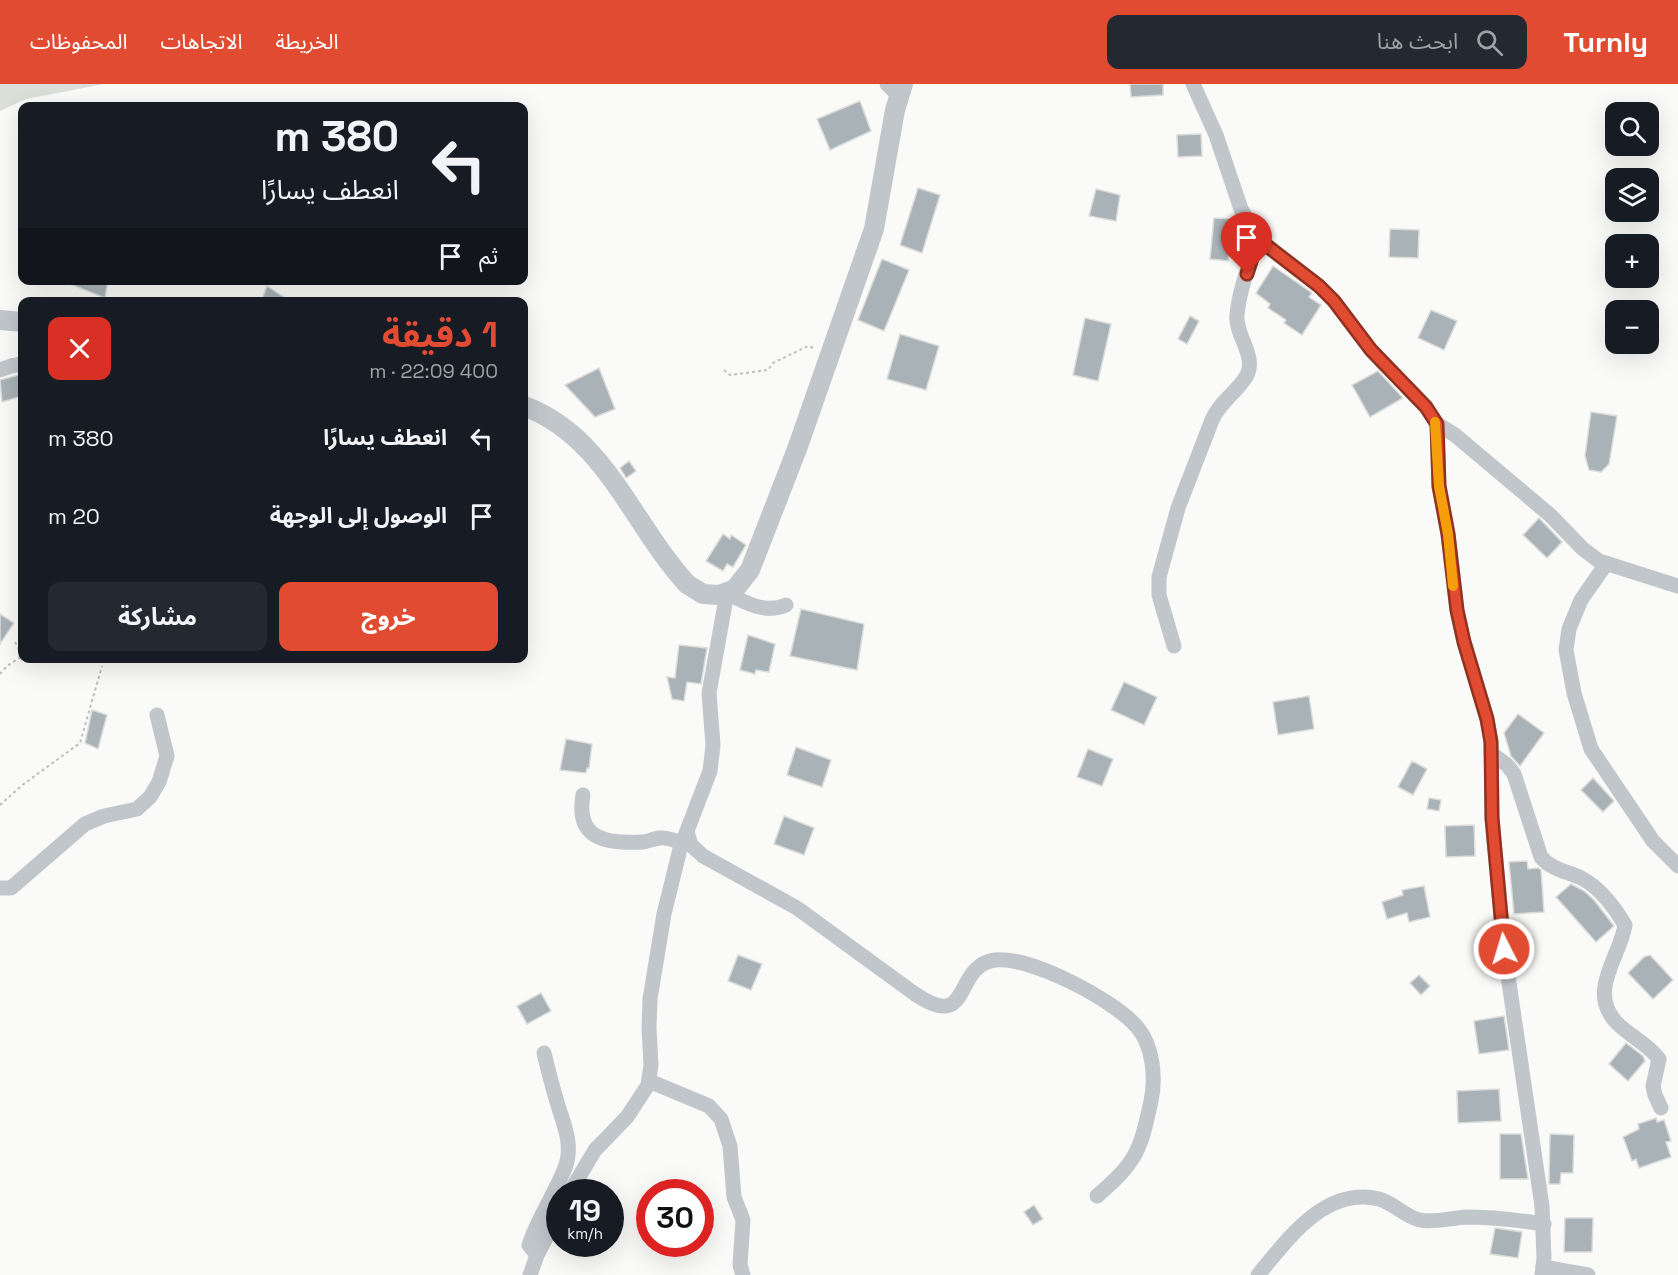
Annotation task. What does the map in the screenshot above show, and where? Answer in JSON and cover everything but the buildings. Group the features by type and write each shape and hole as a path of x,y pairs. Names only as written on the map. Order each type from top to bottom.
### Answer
{"street":[{"path":"1193,84 1215,135 1241,210 1258,239 1319,286 1334,301 1371,350 1426,407 1437,424 1455,435 1550,514 1583,549 1606,564 1678,586"},
{"path":"528,408 560,424 596,457 687,584 704,594 712,595 735,590 750,570 874,229 897,88"},
{"path":"1174,646 1159,596 1158,586 1162,563 1178,508 1212,420 1221,403 1248,372 1249,361 1238,331 1237,315 1258,239"},
{"path":"0,320 18,322"},
{"path":"0,370 18,365"},
{"path":"1437,424 1439,486 1448,534 1457,610 1487,719 1491,753 1492,818 1504,949 1544,1224 1543,1271 1588,1275"},
{"path":"1606,564 1581,600 1569,629 1566,650 1574,693 1591,749 1653,841 1678,866"},
{"path":"727,593 759,607 775,610 786,605"},
{"path":"578,1179 595,1150 627,1117 649,1081 651,1065 650,999 672,877 710,771 713,745 709,693 727,593"},
{"path":"0,888 11,888 52,850 85,824 104,816 131,812 145,804 154,793 167,756 157,715"},
{"path":"1491,753 1507,765 1514,774 1541,857 1550,866 1585,880 1609,902 1625,925 1622,939 1609,967 1605,1001 1616,1023 1659,1059 1653,1086 1661,1108"},
{"path":"583,795 582,821 587,829 603,839 617,842 642,842 662,837 685,838 703,856 798,908 932,1004 944,1007 953,1004 969,977 976,970 986,963 1001,960 1043,970 1086,990 1121,1012 1137,1027 1146,1043 1151,1061 1153,1093 1137,1154 1125,1170 1096,1196"},
{"path":"537,1255 529,1245 536,1224 555,1191 566,1164 568,1144 544,1053"},
{"path":"649,1081 710,1106 721,1119 730,1146 734,1197 743,1220 740,1265 743,1275"},
{"path":"1258,1275 1287,1240 1312,1215 1330,1205 1352,1198 1366,1196 1383,1200 1420,1220 1483,1217 1544,1224"},
{"path":"530,1275 546,1238"}],"path":[{"path":"724,370 730,375 768,370 773,363 808,346 830,355"},
{"path":"15,642 18,648"},
{"path":"0,674 18,659"},
{"path":"0,805 21,786 80,743 102,666"}],"shaded area":[{"path":"0,84 104,84 26,99 0,111"}],"slow traffic":[{"path":"1435,422 1437,424 1439,486 1448,534 1453,586"}],"route":[{"path":"1247,274 1258,239 1319,286 1334,301 1371,350 1426,407 1437,424 1439,486 1448,534 1457,610 1487,719 1491,742 1492,818 1504,949"}]}
